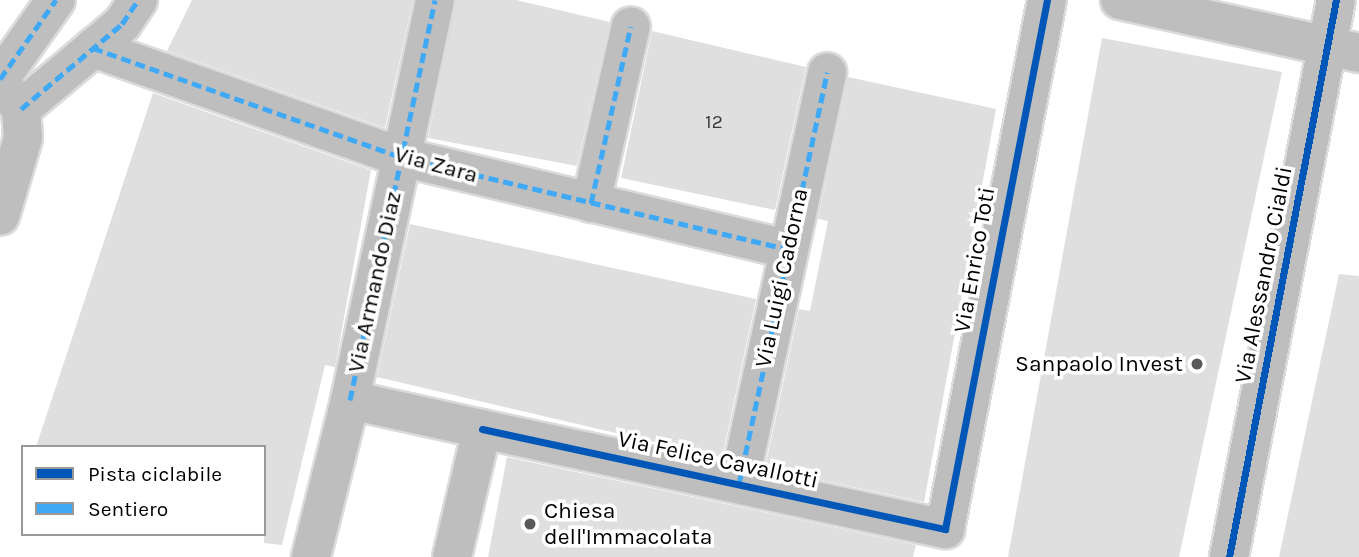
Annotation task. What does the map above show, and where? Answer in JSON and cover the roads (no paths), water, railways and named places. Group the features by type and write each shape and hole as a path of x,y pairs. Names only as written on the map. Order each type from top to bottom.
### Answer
{"street":[{"path":"0,216 23,138 7,90 56,0"},
{"path":"7,90 93,48 138,0"},
{"name":"Via Armando Diaz","path":"311,557 350,400 435,0"},
{"name":"Via Enrico Toti","path":"945,529 1047,0"},
{"path":"1120,0 1344,49"},
{"name":"Via Alessandro Cialdi","path":"1229,557 1344,49 1336,0"},
{"path":"591,203 631,26"},
{"name":"Via Zara","path":"93,48 401,158 788,249"},
{"name":"Via Luigi Cadorna","path":"739,484 827,72"},
{"name":"Via Felice Cavallotti","path":"350,400 945,529"},
{"path":"452,557 482,429"}],"place":[{"name":"Sanpaolo Invest","path":"1197,364"},
{"name":"Chiesa dell'Immacolata","path":"530,524"}]}
